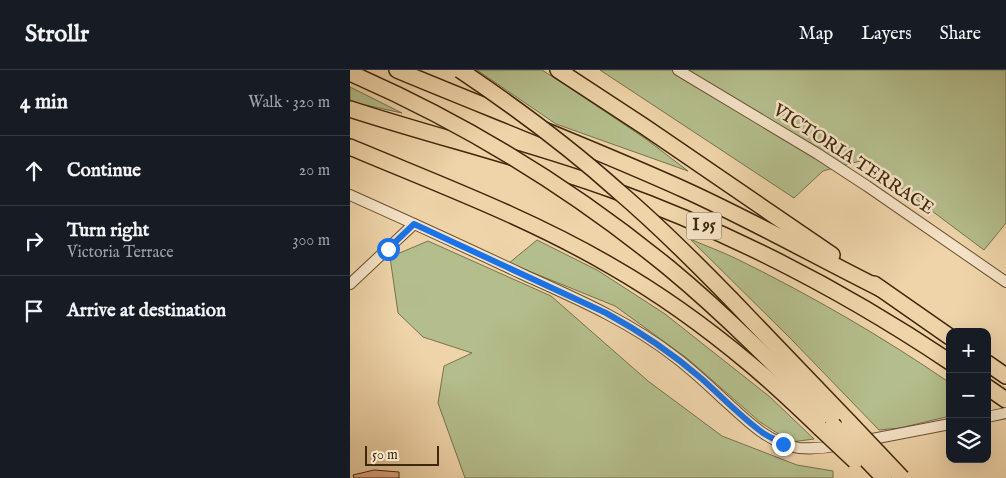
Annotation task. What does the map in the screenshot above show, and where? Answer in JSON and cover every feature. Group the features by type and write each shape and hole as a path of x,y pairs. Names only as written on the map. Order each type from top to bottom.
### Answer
{"highway":[{"path":"397,70 594,150 675,186 748,220 881,289"},
{"name":"I 95","path":"460,70 543,129 612,185 669,237 902,478"},
{"path":"558,70 639,123 946,334"},
{"path":"350,73 437,114 476,135 556,184 610,222 714,306 747,338 872,478"},
{"name":"I 95","path":"350,110 555,170 685,218 752,248 810,278 897,328 946,359"},
{"path":"350,147 526,222 604,261 707,330 826,426 884,478"},
{"path":"991,366 1006,376"},
{"path":"991,390 1006,400"}],"street":[{"name":"VICTORIA TERRACE","path":"678,70 818,154 1006,282"},
{"path":"350,195 578,299 632,328 656,342 677,358 750,423 783,444 798,448 830,447 946,425"},
{"path":"350,284 414,224"},
{"path":"991,416 1006,413"}],"green space":[{"path":"477,70 542,70 646,139 688,171 556,124"},
{"path":"600,70 1006,70 1006,223 984,250 864,160 823,171 794,198"},
{"path":"350,87 402,113 350,100"},
{"path":"690,239 739,260 793,288 873,333 946,380 946,417 900,428 879,430"},
{"path":"537,240 597,270 665,314 770,397 814,439 791,442 760,422 688,359 615,306 509,263"},
{"path":"428,241 551,296 648,381 722,436 797,465 833,471 833,478 465,478 438,403 444,366 472,353 423,337 398,313 390,257"}],"building":[{"path":"374,470 399,472 399,478 354,478 353,475"}],"route":[{"path":"388,249 414,224 578,299 656,342 677,358 750,423 783,444"}]}
